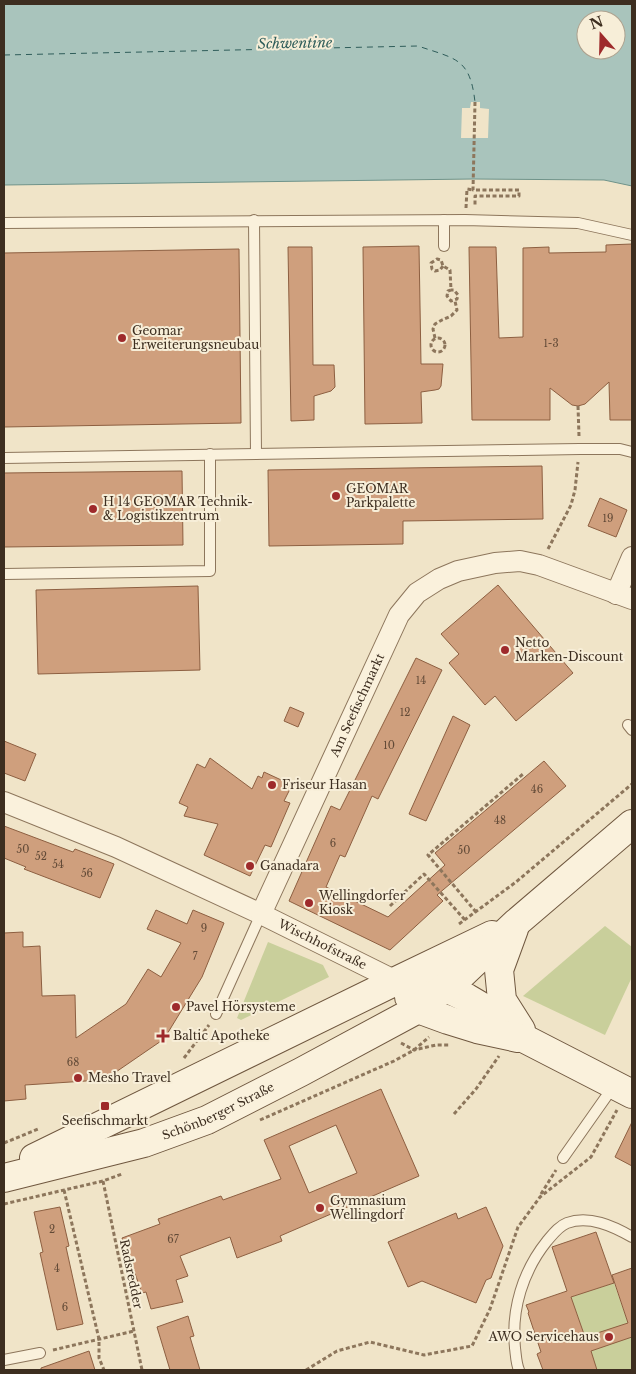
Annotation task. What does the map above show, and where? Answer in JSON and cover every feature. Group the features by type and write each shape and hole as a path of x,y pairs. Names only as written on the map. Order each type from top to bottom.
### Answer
{"main road":[{"name":"Schönberger Straße","path":"4,1176 144,1143 207,1120 302,1072 418,1009 460,976 516,923 632,824"},
{"name":"Schönberger Straße","path":"4,1176 396,980 516,923"},
{"name":"Schönberger Straße","path":"516,923 499,970 502,1000 527,1040"},
{"name":"Wischhofstraße","path":"396,980 444,987 484,1008 527,1040 625,1091"},
{"path":"396,980 418,1009 477,1029 527,1040"}],"street":[{"name":"Am Seefischmarkt","path":"261,914 399,616 417,593 439,578 458,571 495,563 520,562 539,565 624,596 632,557"},
{"name":"Wischhofstraße","path":"4,802 116,847 261,914 396,980"}],"lane":[{"path":"254,220 256,454"},
{"path":"444,220 444,246"},
{"path":"4,223 470,220 578,223 632,235"},
{"path":"4,458 580,449 620,449 632,452"},
{"path":"4,574 210,571 210,454"},
{"name":"Am Seefischmarkt","path":"216,1014 261,914"},
{"path":"563,1158 625,1091"},
{"path":"519,1370 514,1337 515,1315 520,1293 529,1269 555,1231 566,1224 583,1220 601,1222 632,1237"},
{"path":"4,1360 40,1353"}],"path":[{"path":"473,188 475,102"},
{"path":"467,189 519,190 519,196 475,196 470,220 467,189"},
{"path":"443,266 450,270 451,290 447,296 455,301"},
{"path":"435,338 433,328 435,324 454,314 457,310 455,301 458,295 454,290 451,290"},
{"path":"435,338 441,338 445,344 445,347 440,352 436,352 431,346 430,342 435,338"},
{"path":"539,565 571,505 575,490 580,449 578,406"},
{"path":"476,912 428,855 523,774"},
{"path":"453,928 516,882 632,784"},
{"path":"390,906 424,874 465,920"},
{"path":"454,1114 476,1089 499,1056"},
{"path":"540,1197 591,1157 625,1091"},
{"path":"306,1370 337,1351 370,1342 424,1355 472,1346 490,1309 518,1227 540,1197 563,1158"},
{"name":"Radsredder","path":"103,1181 142,1370"},
{"path":"64,1190 99,1339 100,1358 104,1370"},
{"path":"40,1353 134,1331"}],"green space":[{"path":"605,926 632,947 632,977 605,1035 523,996"},
{"path":"268,942 323,965 329,977 241,1020 237,1018"},
{"path":"614,1283 628,1323 625,1324 629,1338 632,1337 632,1370 597,1370 571,1297"}],"water":[{"name":"Schwentine","path":"4,4 632,4 632,186 604,180 473,179 4,185"}],"pier":[{"path":"471,102 480,102 480,108 489,109 488,138 461,138 462,108 470,108"}],"building":[{"path":"632,244 632,420 610,420 609,382 585,404 578,406 572,405 550,388 550,420 472,420 469,247 496,247 499,338 523,337 523,248 549,247 549,253 606,252 606,245"},
{"path":"419,246 421,364 443,364 441,386 439,389 421,392 422,423 365,424 363,247"},
{"path":"288,247 312,247 313,365 334,365 335,387 331,391 314,396 314,420 291,421"},
{"name":"Geomar Erweiterungsneubau","path":"239,249 241,423 4,427 4,253"},
{"path":"542,466 543,519 403,521 403,544 269,546 268,470"},
{"name":"H 14 GEOMAR Technik- & Logistikzentrum","path":"182,471 183,545 4,547 4,473"},
{"path":"600,498 627,510 616,537 588,526"},
{"name":"Netto Marken-Discount","path":"498,585 573,673 516,721 495,696 485,705 449,663 459,654 441,634"},
{"path":"198,586 200,670 38,674 36,590"},
{"path":"416,658 442,670 378,799 372,796 345,857 340,855 326,887 388,917 445,865 435,853 544,761 566,786 437,895 443,901 390,950 289,901 331,806 340,810"},
{"path":"290,707 304,713 298,727 284,721"},
{"path":"453,716 470,725 426,821 409,814"},
{"path":"4,741 36,754 25,781 4,773"},
{"path":"210,758 252,789 258,776 262,778 264,772 292,785 284,801 290,803 271,847 265,845 250,876 204,855 218,824 184,816 188,807 179,803 197,764 205,768"},
{"path":"4,826 73,852 75,849 114,864 100,898 24,869 26,867 4,858"},
{"path":"156,910 187,924 193,910 224,923 202,977 164,1039 113,1074 101,1080 25,1085 26,1099 4,1101 4,933 23,932 23,947 40,946 42,996 75,995 76,1038 126,1004 148,969 161,977 181,943 147,929"},
{"path":"381,1089 419,1176 280,1236 282,1241 237,1258 230,1237 180,1256 188,1276 176,1280 183,1302 151,1309 146,1292 142,1293 122,1238 160,1224 158,1219 221,1196 223,1200 281,1179 264,1140","holes":["336,1125 357,1173 309,1193 289,1146"]},
{"path":"632,1122 632,1166 615,1157"},
{"path":"60,1207 69,1246 66,1247 83,1324 57,1330 40,1253 43,1252 34,1212"},
{"path":"486,1207 503,1246 491,1278 486,1280 476,1303 422,1281 408,1287 388,1242 456,1213 458,1219"},
{"path":"596,1232 614,1283 571,1297 585,1337 628,1323 612,1275 632,1268 632,1337 591,1351 597,1370 543,1370 537,1354 541,1352 526,1305 567,1291 552,1247"},
{"path":"188,1316 194,1336 190,1337 200,1370 170,1370 157,1327"},
{"path":"89,1351 95,1370 41,1370 41,1368"}],"ferry route":[{"path":"4,55 418,46 459,62 465,68 469,77 473,87 475,102"}],"place":[{"name":"Geomar Erweiterungsneubau","path":"122,338"},
{"name":"GEOMAR Parkpalette","path":"336,496"},
{"name":"H 14 GEOMAR Technik- & Logistikzentrum","path":"93,509"},
{"name":"Netto Marken-Discount","path":"505,650"},
{"name":"Friseur Hasan","path":"272,785"},
{"name":"Ganadara","path":"250,866"},
{"name":"Wellingdorfer Kiosk","path":"309,903"},
{"name":"Pavel Hörsysteme","path":"176,1007"},
{"name":"Baltic Apotheke","path":"163,1036"},
{"name":"Mesho Travel","path":"78,1078"},
{"name":"Seefischmarkt","path":"105,1106"},
{"name":"Gymnasium Wellingdorf","path":"320,1208"},
{"name":"AWO Servicehaus","path":"609,1337"}]}
